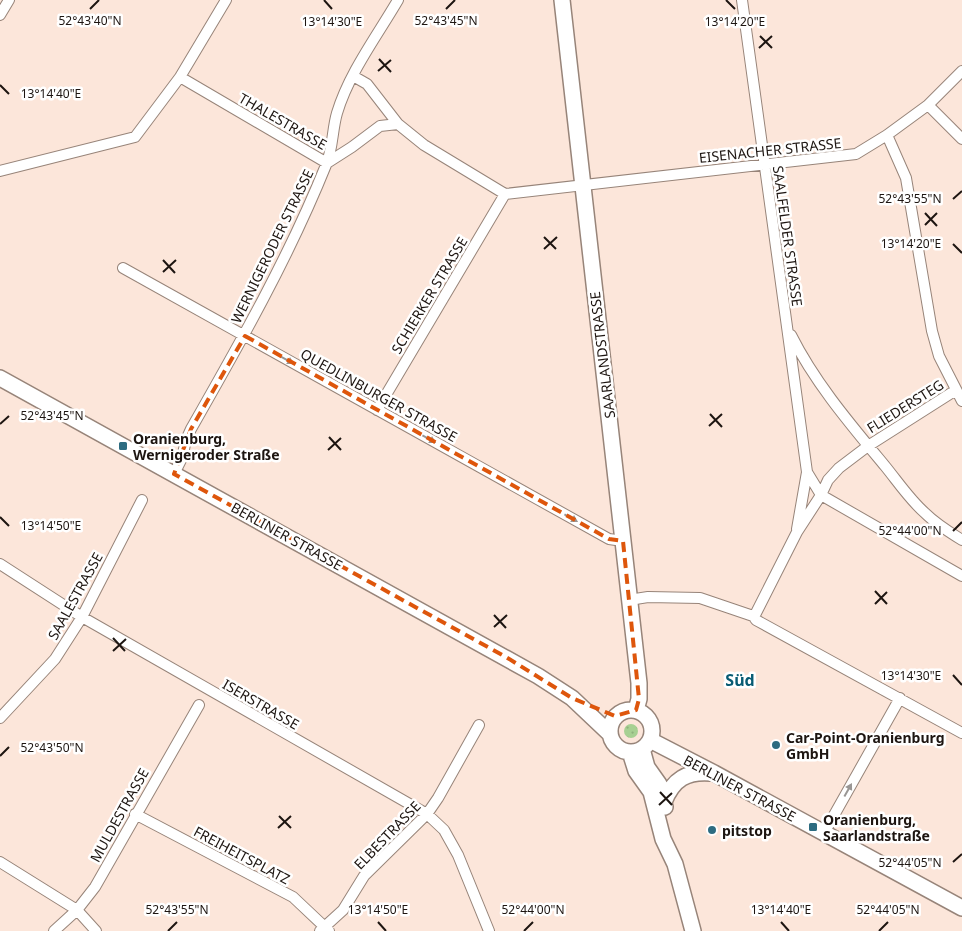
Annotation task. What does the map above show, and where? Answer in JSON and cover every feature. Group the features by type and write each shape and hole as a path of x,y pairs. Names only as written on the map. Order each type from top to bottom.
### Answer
{"main road":[{"name":"SAARLANDSTRASSE","path":"562,0 639,683 639,699 636,710"},
{"name":"BERLINER STRASSE","path":"0,378 506,657 572,698 615,716"},
{"name":"BERLINER STRASSE","path":"572,698 610,733"},
{"path":"640,747 618,749 610,733 615,716 625,711 636,710 642,713 650,722 652,734 640,747 636,771 651,792 663,839 675,864 693,931"},
{"name":"BERLINER STRASSE","path":"640,747 714,773 962,908"},
{"path":"640,747 646,767 659,784 674,842 675,864"},
{"path":"664,802 671,788 678,780 696,772 714,773"}],"street":[{"path":"0,15 9,0"},
{"path":"0,171 135,137 180,77 226,0"},
{"name":"WERNIGERODER STRASSE","path":"174,474 182,458 186,440 191,429 245,336 286,256 327,163 337,113 353,76 398,0"},
{"name":"SAALFELDER STRASSE","path":"742,0 807,472 821,495 962,576"},
{"name":"EISENACHER STRASSE","path":"583,185 856,154 887,135 928,105 962,71"},
{"path":"353,76 367,84 398,124 424,145 505,194 583,185"},
{"name":"THALESTRASSE","path":"180,77 327,163 380,126 398,124"},
{"path":"928,105 962,139"},
{"path":"887,135 906,178 932,331 939,356 962,401"},
{"name":"SCHIERKER STRASSE","path":"377,410 505,194"},
{"name":"QUEDLINBURGER STRASSE","path":"123,268 609,539 623,541"},
{"name":"SAALFELDER STRASSE","path":"787,326 809,367 868,446 924,512 942,528 962,540"},
{"name":"FLIEDERSTEG","path":"868,446 956,390"},
{"path":"753,616 797,532 821,495 828,480 839,468 868,446"},
{"path":"797,532 807,472"},
{"name":"SAALESTRASSE","path":"0,718 55,659 82,618 142,500"},
{"name":"ISERSTRASSE","path":"0,564 82,618 427,814 444,830 458,855 490,931"},
{"path":"629,600 700,598 753,616 756,620 962,732"},
{"path":"824,833 900,698"},
{"name":"MULDESTRASSE","path":"54,931 77,910 95,887 198,705"},
{"name":"ELBESTRASSE","path":"325,929 343,910 364,876 427,814 479,725"},
{"name":"FREIHEITSPLATZ","path":"135,814 293,897 325,929"},
{"path":"0,862 77,910 96,931"}],"highlighted area":[{"path":"245,336 609,539 623,541 639,699 636,710 615,716 572,698 506,657 174,474 191,429"}],"green space":[{"path":"631,724 636,726 638,731 636,736 631,738 626,736 624,731 626,726"}],"place":[{"name":"Oranienburg, Wernigeroder Straße","path":"123,446"},
{"name":"Car-Point-Oranienburg GmbH","path":"776,745"},
{"name":"Oranienburg, Saarlandstraße","path":"813,827"},
{"name":"pitstop","path":"712,830"}],"district":[{"name":"Süd","path":"740,680"}]}
